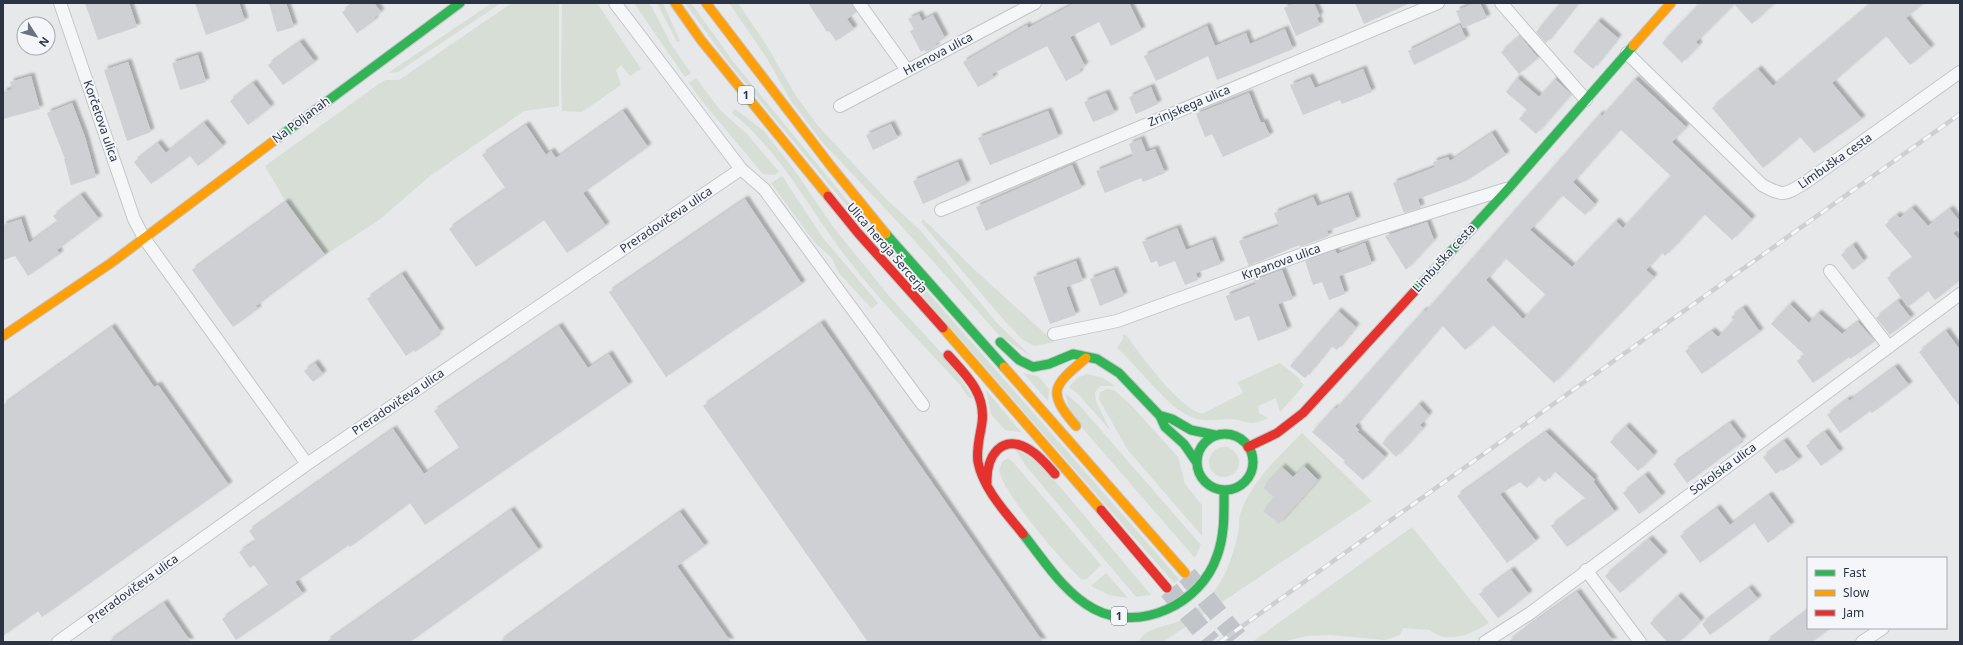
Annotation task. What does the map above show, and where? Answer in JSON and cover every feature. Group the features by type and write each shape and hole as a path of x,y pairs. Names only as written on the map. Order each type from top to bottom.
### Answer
{"main road":[{"name":"Na Poljanah","path":"3,336 111,263 176,213 460,3"},
{"name":"Ulica heroja Šercerja","path":"675,3 701,40 819,186 935,322 1093,499"},
{"name":"1","path":"706,3 840,177 908,259 1100,474 1185,573"},
{"name":"Limbuška cesta","path":"1248,447 1272,437 1288,428 1303,413 1508,188 1671,3"},
{"name":"1","path":"948,303 975,319"},
{"name":"1","path":"935,322 938,341 975,387 982,403 976,458 987,484 1009,517 1060,582 1083,603 1102,613 1141,618 1164,612 1188,599 1204,582 1219,553 1224,534 1224,490"},
{"path":"995,337 1019,361 1030,368 1054,363 1073,354 1086,358 1097,359 1112,367 1127,380 1160,416 1165,427 1184,444 1197,463 1202,479 1208,485 1224,490 1237,487 1247,478 1252,466 1251,453 1248,447 1242,440 1225,434 1215,436 1207,440 1201,447 1197,463"},
{"path":"1083,434 1059,406 1056,394 1060,380 1067,372 1086,358"},
{"path":"1160,416 1172,419 1191,430 1215,436"},
{"name":"1","path":"987,484 988,464 993,453 1002,446 1007,445 1018,444 1028,448 1062,481 1093,499 1167,588"},
{"name":"1","path":"1093,454 1100,474"}],"street":[{"name":"Korčetova ulica","path":"60,3 134,219 144,238"},
{"path":"439,3 443,15"},
{"path":"615,3 741,169 764,190 923,405"},
{"path":"859,3 907,70"},
{"name":"Hrenova ulica","path":"840,106 1035,3"},
{"name":"Zrinjskega ulica","path":"941,210 1438,3"},
{"path":"1501,3 1586,100"},
{"name":"Limbuška cesta","path":"1627,53 1762,185 1778,194 1791,192 1806,182 1960,72"},
{"name":"Preradovičeva ulica","path":"58,642 307,464 741,169"},
{"name":"Krpanova ulica","path":"1054,334 1117,321 1336,242 1508,188"},
{"path":"144,238 307,464"},
{"path":"1830,271 1886,343"},
{"name":"Sokolska ulica","path":"1485,642 1529,614 1886,343 1960,294"},
{"path":"1586,570 1640,642"},
{"path":"1862,642 1882,629"}],"shaded area":[{"path":"492,3 501,3 398,72 388,73"},
{"path":"512,3 559,3 559,106 524,111 430,176 379,220 325,255 286,202 265,166 380,83 386,80 399,80"},
{"path":"562,3 597,3 641,69 630,76 621,65 616,70 621,85 582,112 562,111"},
{"path":"634,3 648,3 651,6 672,46 691,73 685,77"},
{"path":"657,3 663,3 680,41 677,42"},
{"path":"685,3 691,3 732,60 845,198 1179,579 1174,583 894,263 728,62"},
{"path":"729,3 738,3 767,46 796,96 818,126 887,200 920,230 997,323 1032,357 999,335 895,219 823,143 791,101 766,57"},
{"path":"696,78 720,110 747,134 779,172 775,175 763,174 702,101 689,83"},
{"path":"735,109 764,131 795,171 834,228 889,296 948,360 973,398 969,398 960,385 885,304 856,270 778,161 749,128 732,113"},
{"path":"782,176 823,238 878,303 872,309 838,272 832,258 815,243 771,183"},
{"path":"923,219 975,270 1054,342 1034,346 1022,339 1002,318 921,222"},
{"path":"1123,334 1127,336 1151,368 1172,392 1182,402 1193,410 1202,414 1243,393 1238,382 1280,363 1300,379 1304,385 1280,412 1276,398 1258,406 1259,413 1268,418 1256,423 1248,423 1230,419 1202,420 1191,417 1168,401 1117,348 1123,339"},
{"path":"1023,373 1038,376 1049,389 1048,401"},
{"path":"1087,374 1103,378 1115,386 1100,386 1095,393 1096,401 1110,430 1079,395 1069,387 1077,378"},
{"path":"1107,389 1114,390 1130,404 1178,457 1185,484 1202,505 1202,536 1127,449 1099,399 1100,392"},
{"path":"986,390 1021,432 1005,430 991,414"},
{"path":"1065,393 1080,406 1201,545 1195,558 1071,415"},
{"path":"1302,433 1372,501 1163,642 1139,642 1142,637 1152,630 1183,619 1200,606 1215,590 1224,576 1233,552 1239,528 1240,515 1250,492 1266,471"},
{"path":"1224,447 1235,451 1239,462 1235,473 1224,477 1213,473 1209,462 1213,451"},
{"path":"1015,449 1040,463 1151,595 1136,597 1026,466"},
{"path":"1008,458 1101,565 1087,579 1082,580 1061,558 1035,528 1012,496 999,471 1002,462"},
{"path":"1412,527 1489,623 1467,634 1451,637 1444,637 1430,630 1403,628 1400,635 1385,640 1331,635 1306,636 1282,642 1252,642"},
{"path":"1106,573 1128,598 1109,595 1091,586"}],"building":[{"path":"85,3 129,3 137,27 98,40"},
{"path":"195,3 239,3 245,21 206,35"},
{"path":"269,3 286,3 294,27 277,32"},
{"path":"355,3 374,3 381,12 374,18 375,20 357,33 342,12"},
{"path":"808,3 852,3 856,12 847,19 854,29 836,41 829,31 827,32"},
{"path":"1075,3 1129,3 1142,30 1111,46 1099,22 1070,37 1085,66 1079,70 1080,73 1066,81 1047,46 992,74 994,78 978,87 963,62 1027,25 1028,28"},
{"path":"1294,3 1314,3 1320,16 1317,18 1320,25 1296,36 1284,8"},
{"path":"1355,3 1410,3 1364,24"},
{"path":"1474,3 1480,3 1487,18 1463,28 1456,11"},
{"path":"1560,3 1578,3 1546,43 1536,32"},
{"path":"1700,3 1775,3 1752,24 1734,4 1696,42 1699,45 1682,63 1662,43"},
{"path":"1872,3 1924,3 1906,18 1931,48 1910,65 1886,36 1832,83 1862,119 1814,153 1800,137 1763,168 1712,108 1758,69 1773,86"},
{"path":"919,14 922,21 933,15 945,38 935,44 936,47 926,52 924,50 921,52 910,31 914,29 908,19"},
{"path":"1598,21 1618,38 1593,69 1573,52"},
{"path":"1460,25 1466,39 1414,65 1408,51"},
{"path":"1207,26 1215,46 1246,33 1250,44 1285,29 1293,49 1217,80 1208,56 1156,81 1144,56"},
{"path":"1520,36 1538,58 1519,74 1501,52"},
{"path":"300,42 315,62 283,85 268,65"},
{"path":"198,55 206,82 180,90 172,63"},
{"path":"128,62 151,132 127,141 104,70"},
{"path":"1363,69 1372,92 1342,104 1340,100 1303,115 1290,85 1310,77 1315,88"},
{"path":"31,76 40,109 3,119 3,92 12,89 10,82"},
{"path":"1517,78 1539,97 1555,79 1571,94 1536,134 1519,119 1527,110 1506,92"},
{"path":"1635,79 1686,127 1672,142 1752,219 1732,240 1704,214 1665,256 1662,252 1646,270 1654,277 1554,383 1493,325 1465,350 1442,325 1355,426 1359,430 1357,431 1385,457 1363,480 1343,462 1345,461 1312,432 1334,408 1336,409 1424,310 1425,312 1600,114 1602,116","holes":["1620,129 1671,176 1623,228 1616,221 1572,267 1530,230 1562,195 1585,215 1595,204 1573,182","1505,258 1546,295 1523,319 1486,280"]},
{"path":"253,83 271,107 248,125 230,101"},
{"path":"1151,87 1158,104 1136,114 1129,97"},
{"path":"1106,93 1115,113 1093,122 1084,102"},
{"path":"1249,93 1261,123 1264,122 1270,136 1223,157 1212,134 1205,137 1196,114"},
{"path":"72,103 85,137 96,177 71,185 65,159 47,113"},
{"path":"623,111 648,147 583,193 606,226 567,253 544,220 476,267 449,229 506,189 482,155 526,125 546,155 551,151 556,158"},
{"path":"1048,111 1059,137 990,165 978,138"},
{"path":"204,123 223,146 198,166 190,156 151,184 134,162 158,143 166,153"},
{"path":"891,124 898,138 873,150 866,135"},
{"path":"1492,133 1506,155 1466,181 1418,199 1421,208 1404,213 1393,183 1435,167 1433,162 1448,157 1450,161"},
{"path":"1141,139 1146,152 1155,149 1165,173 1143,182 1141,178 1105,193 1096,171 1133,156 1129,144"},
{"path":"958,162 967,184 923,204 913,181"},
{"path":"1072,165 1082,188 986,231 976,207"},
{"path":"81,195 99,219 57,250 60,254 28,276 15,256 3,260 3,225 21,219 29,243 58,222 53,216"},
{"path":"1348,195 1357,220 1327,231 1329,236 1300,247 1299,245 1249,266 1239,241 1279,226 1274,213 1313,197 1317,206"},
{"path":"745,199 802,284 666,377 609,292"},
{"path":"286,202 325,255 256,306 258,309 233,327 192,270"},
{"path":"1912,208 1928,226 1950,209 1960,222 1960,228 1953,233 1960,241 1960,280 1935,300 1928,291 1908,307 1887,278 1913,258 1885,225 1897,215 1900,218"},
{"path":"1427,222 1434,240 1406,270 1385,236"},
{"path":"1177,228 1186,250 1212,240 1221,264 1196,273 1198,280 1185,285 1175,261 1159,267 1157,261 1151,263 1142,242"},
{"path":"1365,243 1372,264 1339,276 1345,294 1329,300 1322,282 1313,285 1305,261 1335,250 1337,254"},
{"path":"1853,245 1864,261 1853,270 1841,255"},
{"path":"1076,261 1083,281 1066,287 1076,315 1050,324 1033,277"},
{"path":"1114,270 1124,296 1100,306 1090,279"},
{"path":"1282,270 1293,299 1278,304 1288,330 1258,341 1249,316 1235,321 1226,296 1256,284 1254,280"},
{"path":"402,274 441,332 436,335 437,337 415,352 414,350 406,356 367,299"},
{"path":"1898,301 1911,318 1890,335 1876,318"},
{"path":"1790,304 1809,323 1818,313 1842,334 1858,322 1875,341 1850,359 1849,357 1813,383 1797,361 1805,355 1771,324"},
{"path":"1743,308 1760,332 1702,374 1685,351 1712,331 1718,337 1734,320 1731,317"},
{"path":"1338,311 1356,327 1337,350 1331,346 1305,378 1290,366"},
{"path":"821,323 1043,642 868,642 703,406"},
{"path":"559,326 588,368 609,354 629,385 425,525 410,503 350,547 349,545 295,582 303,594 236,640 222,619 269,586 254,565 250,568 239,552 256,541 249,531 393,429 424,474 460,449 434,411"},
{"path":"112,327 154,387 158,385 229,485 42,617 38,611 3,636 3,405"},
{"path":"1946,331 1960,350 1960,407 1919,352"},
{"path":"315,363 323,374 313,382 304,371"},
{"path":"1895,367 1909,385 1872,413 1870,411 1840,433 1827,415 1848,399 1849,401"},
{"path":"1419,404 1429,415 1420,425 1423,428 1396,457 1382,443"},
{"path":"1730,423 1743,440 1739,442 1740,444 1687,483 1673,464"},
{"path":"1626,426 1654,455 1638,471 1610,442"},
{"path":"1546,432 1595,480 1593,481 1615,512 1567,547 1551,526 1586,499 1554,471 1545,482 1538,476 1527,488 1520,482 1500,494 1536,541 1507,563 1457,496"},
{"path":"1825,432 1840,452 1821,466 1806,446"},
{"path":"1784,441 1799,460 1776,474 1763,457"},
{"path":"1304,466 1318,480 1279,524 1263,511 1275,498 1263,488 1282,467 1293,477"},
{"path":"1645,475 1662,496 1639,514 1623,493"},
{"path":"1769,495 1791,525 1768,543 1754,523 1700,563 1680,536 1717,508 1730,525"},
{"path":"511,510 539,550 410,642 326,642"},
{"path":"680,512 705,546 677,566 731,642 499,642"},
{"path":"1649,539 1664,555 1620,593 1605,576"},
{"path":"1511,570 1529,594 1498,618 1479,594"},
{"path":"1749,588 1758,599 1710,635 1702,624"},
{"path":"1577,592 1614,642 1508,642 1538,619"},
{"path":"1678,596 1701,621 1679,642 1667,642 1650,623"},
{"path":"164,603 191,642 108,642"},
{"path":"1807,611 1807,629 1830,629 1812,642 1766,642"}],"tunnel":[{"path":"1187,575 1241,642"},
{"path":"1169,590 1211,642"}],"railway":[{"path":"1220,642 1960,114"}],"traffic: fast":[{"path":"279,137 460,3"},
{"path":"1414,292 1508,189 1633,46"},
{"path":"886,234 1004,367"},
{"path":"1000,342 1019,360 1033,367 1049,364 1073,354 1097,359 1119,373 1160,416 1165,427 1184,444 1197,463"},
{"path":"1162,416 1172,419 1191,430 1215,435"},
{"path":"1225,434 1236,436 1245,442 1251,451 1253,462 1251,473 1245,482 1236,488 1225,490 1214,488 1205,482 1199,473 1197,462 1199,451 1205,442 1214,436 1225,434"},
{"path":"1023,534 1063,585 1083,602 1094,609 1112,616 1130,618 1149,615 1167,610 1183,600 1198,588 1209,573 1220,548 1224,523 1224,490"}],"traffic: slow":[{"path":"675,3 701,40 828,196"},
{"path":"706,3 830,165 886,234"},
{"path":"1633,46 1671,3"},
{"path":"3,336 111,263 279,137"},
{"path":"943,328 1101,510"},
{"path":"1076,426 1060,405 1057,396 1057,389 1066,376 1086,358"},
{"path":"1004,367 1185,573"}],"traffic: jam":[{"path":"828,196 858,233 943,328"},
{"path":"1248,447 1277,433 1303,413 1414,292"},
{"path":"948,355 968,377 978,394 981,403 982,423 978,442 978,462 985,482 996,501 1023,534"},
{"path":"987,483 987,473 993,456 1004,445 1011,444 1020,445 1034,452 1055,474"},
{"path":"1101,510 1167,588"}]}
